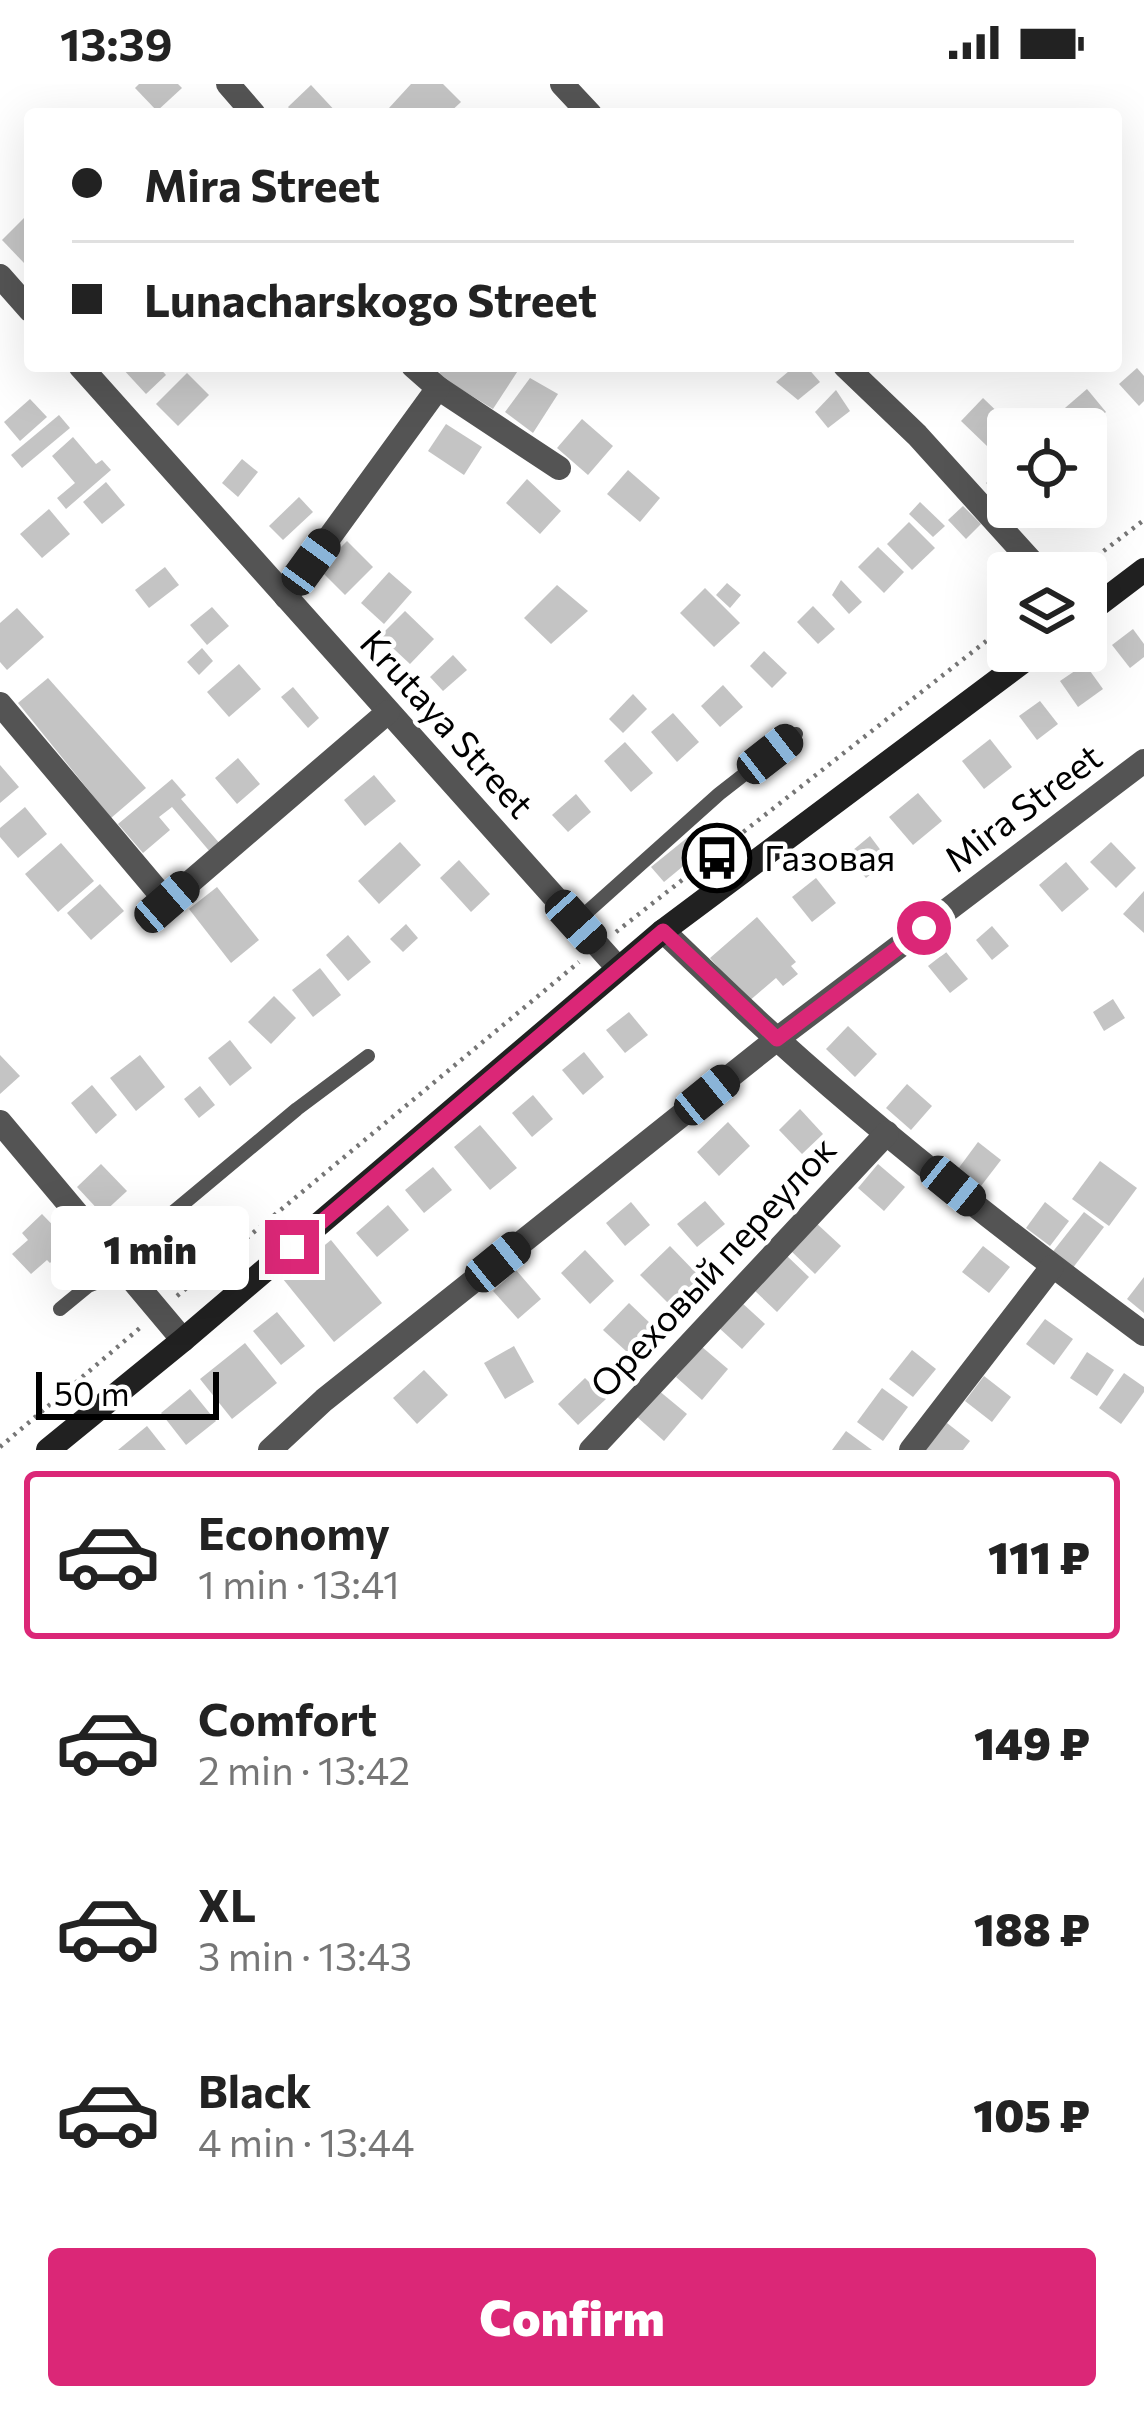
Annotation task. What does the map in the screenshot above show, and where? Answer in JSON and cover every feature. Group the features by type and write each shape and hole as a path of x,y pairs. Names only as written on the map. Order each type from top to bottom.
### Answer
{"main road":[{"path":"1107,598 1144,570"},
{"path":"49,1450 663,931 1009,672"}],"street":[{"path":"228,84 249,108"},
{"path":"562,84 584,108"},
{"path":"0,276 24,303"},
{"name":"Krutaya Street","path":"85,372 618,968"},
{"path":"420,372 559,468"},
{"path":"851,372 917,435 1023,552"},
{"path":"286,597 437,388"},
{"path":"0,704 167,902 388,712"},
{"name":"Mira Street","path":"270,1450 324,1400 777,1039 1144,761"},
{"path":"663,931 777,1039 887,1133 1052,1267 1144,1334"},
{"path":"0,1122 183,1340"},
{"name":"Ореховый переулок","path":"590,1450 887,1133"},
{"path":"911,1450 1052,1267"}],"lane":[{"path":"576,922 719,794 796,734"},
{"path":"60,1309 88,1286 111,1276 159,1224 368,1056"}],"path":[{"path":"1102,552 1144,520"},
{"path":"0,1447 598,946 987,640"}],"building":[{"path":"139,84 178,84 182,88 154,108 135,88"},
{"path":"411,84 443,84 461,102 454,108 389,108"},
{"path":"311,85 332,108 289,108"},
{"path":"24,218 24,263 2,240"},
{"path":"1137,368 1144,376 1144,401 1139,406 1119,384"},
{"path":"126,372 163,372 166,375 146,394"},
{"path":"440,372 517,372 493,409 438,375"},
{"path":"788,372 811,372 820,382 798,400 776,382"},
{"path":"187,373 209,395 178,426 156,404"},
{"path":"530,378 558,394 533,433 505,412"},
{"path":"1087,389 1103,408 1065,408"},
{"path":"836,390 850,411 828,428 815,412"},
{"path":"983,398 993,408 987,408 987,446 961,421"},
{"path":"30,399 47,417 20,441 4,422"},
{"path":"59,415 70,428 22,468 11,455"},
{"path":"582,419 613,446 588,475 557,448"},
{"path":"446,424 482,447 464,475 428,451"},
{"path":"73,437 96,464 102,460 111,470 66,509 57,498 75,483 52,456"},
{"path":"242,459 258,472 238,497 222,483"},
{"path":"628,470 660,498 640,522 607,494"},
{"path":"527,479 561,511 540,534 506,503"},
{"path":"106,482 125,505 102,524 83,502"},
{"path":"299,497 313,512 283,540 269,526"},
{"path":"920,502 945,526 933,537 909,514"},
{"path":"963,506 981,524 966,539 948,520"},
{"path":"49,509 70,534 42,558 20,534"},
{"path":"909,522 935,548 912,570 887,544"},
{"path":"347,541 373,567 345,595 319,569"},
{"path":"878,547 904,572 884,593 858,567"},
{"path":"165,567 179,585 149,608 135,590"},
{"path":"389,572 412,592 384,624 361,603"},
{"path":"841,580 862,602 849,614 832,595"},
{"path":"727,583 741,595 730,608 716,595"},
{"path":"557,585 588,611 551,644 524,618"},
{"path":"705,588 740,623 714,647 680,613"},
{"path":"813,606 835,629 818,644 797,622"},
{"path":"212,607 229,626 207,645 190,625"},
{"path":"17,608 44,637 7,670 0,662 0,623"},
{"path":"405,611 434,639 410,664 380,636"},
{"path":"1133,629 1144,644 1144,657 1130,668 1112,645"},
{"path":"202,648 213,661 199,675 187,662"},
{"path":"764,651 787,673 772,688 750,666"},
{"path":"453,655 467,670 443,691 430,677"},
{"path":"239,664 261,689 229,717 207,692"},
{"path":"1073,672 1091,672 1103,689 1078,707 1060,681"},
{"path":"48,678 146,788 111,818 18,703"},
{"path":"723,685 743,707 720,727 701,706"},
{"path":"293,687 319,718 308,728 281,697"},
{"path":"633,694 647,709 623,733 609,719"},
{"path":"1040,701 1058,724 1037,740 1019,716"},
{"path":"673,713 699,742 677,762 651,732"},
{"path":"990,739 1012,767 984,789 962,761"},
{"path":"625,742 653,773 631,792 604,761"},
{"path":"238,758 260,784 237,804 215,778"},
{"path":"0,765 19,787 0,803"},
{"path":"374,775 396,801 365,826 344,800"},
{"path":"172,779 186,795 181,799 221,845 211,853 172,807 159,817 170,830 143,853 118,824"},
{"path":"918,793 942,821 913,845 889,817"},
{"path":"576,794 591,812 568,832 552,815"},
{"path":"25,807 47,834 18,858 0,837 0,828"},
{"path":"693,833 705,848 664,882 651,867"},
{"path":"870,836 888,860 866,878 847,855"},
{"path":"400,842 421,865 379,904 358,881"},
{"path":"1111,842 1136,868 1116,888 1090,862"},
{"path":"61,843 94,881 58,912 25,874"},
{"path":"459,860 490,894 471,912 440,878"},
{"path":"1066,862 1089,889 1062,912 1039,885"},
{"path":"816,878 836,903 812,922 792,897"},
{"path":"100,884 124,911 91,940 67,913"},
{"path":"217,887 259,940 231,963 189,909"},
{"path":"1144,891 1144,933 1123,914"},
{"path":"757,917 796,962 791,966 798,974 783,986 776,978 748,1002 710,958"},
{"path":"406,924 418,938 403,952 390,939"},
{"path":"992,926 1009,946 992,960 976,940"},
{"path":"348,935 371,962 348,981 326,955"},
{"path":"946,952 968,979 950,993 928,966"},
{"path":"320,968 341,995 313,1017 292,990"},
{"path":"274,996 296,1018 271,1044 248,1022"},
{"path":"1113,999 1125,1018 1104,1031 1093,1012"},
{"path":"629,1012 648,1035 625,1053 606,1030"},
{"path":"848,1026 877,1054 855,1077 826,1049"},
{"path":"230,1040 252,1068 230,1086 208,1058"},
{"path":"584,1052 604,1077 583,1095 562,1070"},
{"path":"0,1055 20,1076 0,1094"},
{"path":"140,1055 165,1087 136,1111 110,1078"},
{"path":"907,1084 932,1106 911,1130 886,1108"},
{"path":"92,1085 117,1115 96,1134 71,1103"},
{"path":"200,1086 215,1105 199,1118 184,1099"},
{"path":"533,1095 553,1119 532,1137 512,1113"},
{"path":"800,1109 823,1134 802,1154 779,1130"},
{"path":"728,1122 750,1146 719,1176 697,1152"},
{"path":"480,1125 517,1168 490,1190 454,1147"},
{"path":"978,1142 1001,1160 981,1186 958,1169"},
{"path":"1100,1161 1137,1188 1109,1226 1072,1199"},
{"path":"101,1164 127,1191 102,1214 77,1187"},
{"path":"878,1164 905,1187 884,1211 858,1188"},
{"path":"433,1167 452,1190 424,1213 405,1190"},
{"path":"705,1201 725,1224 697,1247 677,1224"},
{"path":"631,1202 650,1225 625,1246 606,1223"},
{"path":"1045,1202 1069,1221 1050,1246 1026,1228"},
{"path":"388,1205 409,1230 377,1257 356,1233"},
{"path":"1084,1212 1104,1227 1072,1269 1051,1254"},
{"path":"42,1214 70,1243 31,1274 12,1254 28,1240 22,1233"},
{"path":"815,1222 841,1246 815,1274 789,1249"},
{"path":"331,1240 382,1303 334,1342 283,1279"},
{"path":"670,1246 700,1277 671,1306 640,1275"},
{"path":"983,1246 1010,1267 989,1293 962,1272"},
{"path":"585,1250 614,1281 590,1304 561,1273"},
{"path":"786,1255 809,1277 777,1312 753,1289"},
{"path":"516,1270 541,1299 518,1319 493,1291"},
{"path":"1144,1277 1144,1313 1127,1299"},
{"path":"741,1302 765,1324 742,1349 718,1327"},
{"path":"629,1303 653,1326 627,1352 603,1330"},
{"path":"277,1312 305,1346 281,1365 253,1331"},
{"path":"1045,1319 1073,1339 1054,1365 1026,1344"},
{"path":"245,1343 277,1383 232,1419 200,1379"},
{"path":"514,1346 534,1382 505,1399 484,1363"},
{"path":"702,1347 728,1369 702,1400 676,1377"},
{"path":"912,1350 936,1369 913,1397 889,1379"},
{"path":"1087,1352 1114,1370 1097,1396 1070,1378"},
{"path":"424,1370 448,1395 417,1424 393,1398"},
{"path":"1124,1373 1144,1387 1144,1392 1121,1424 1099,1408"},
{"path":"984,1376 1011,1397 992,1422 965,1401"},
{"path":"585,1378 606,1399 578,1425 558,1404"},
{"path":"882,1388 908,1407 883,1441 857,1422"},
{"path":"190,1389 216,1421 186,1445 161,1413"},
{"path":"658,1390 687,1414 664,1441 636,1416"},
{"path":"947,1423 970,1441 963,1450 925,1450"},
{"path":"147,1426 166,1450 118,1450"},
{"path":"846,1431 872,1450 832,1450"}],"place":[{"name":"Газовая","path":"717,858"}],"route":[{"path":"292,1247 663,931 777,1039 924,928"}]}
